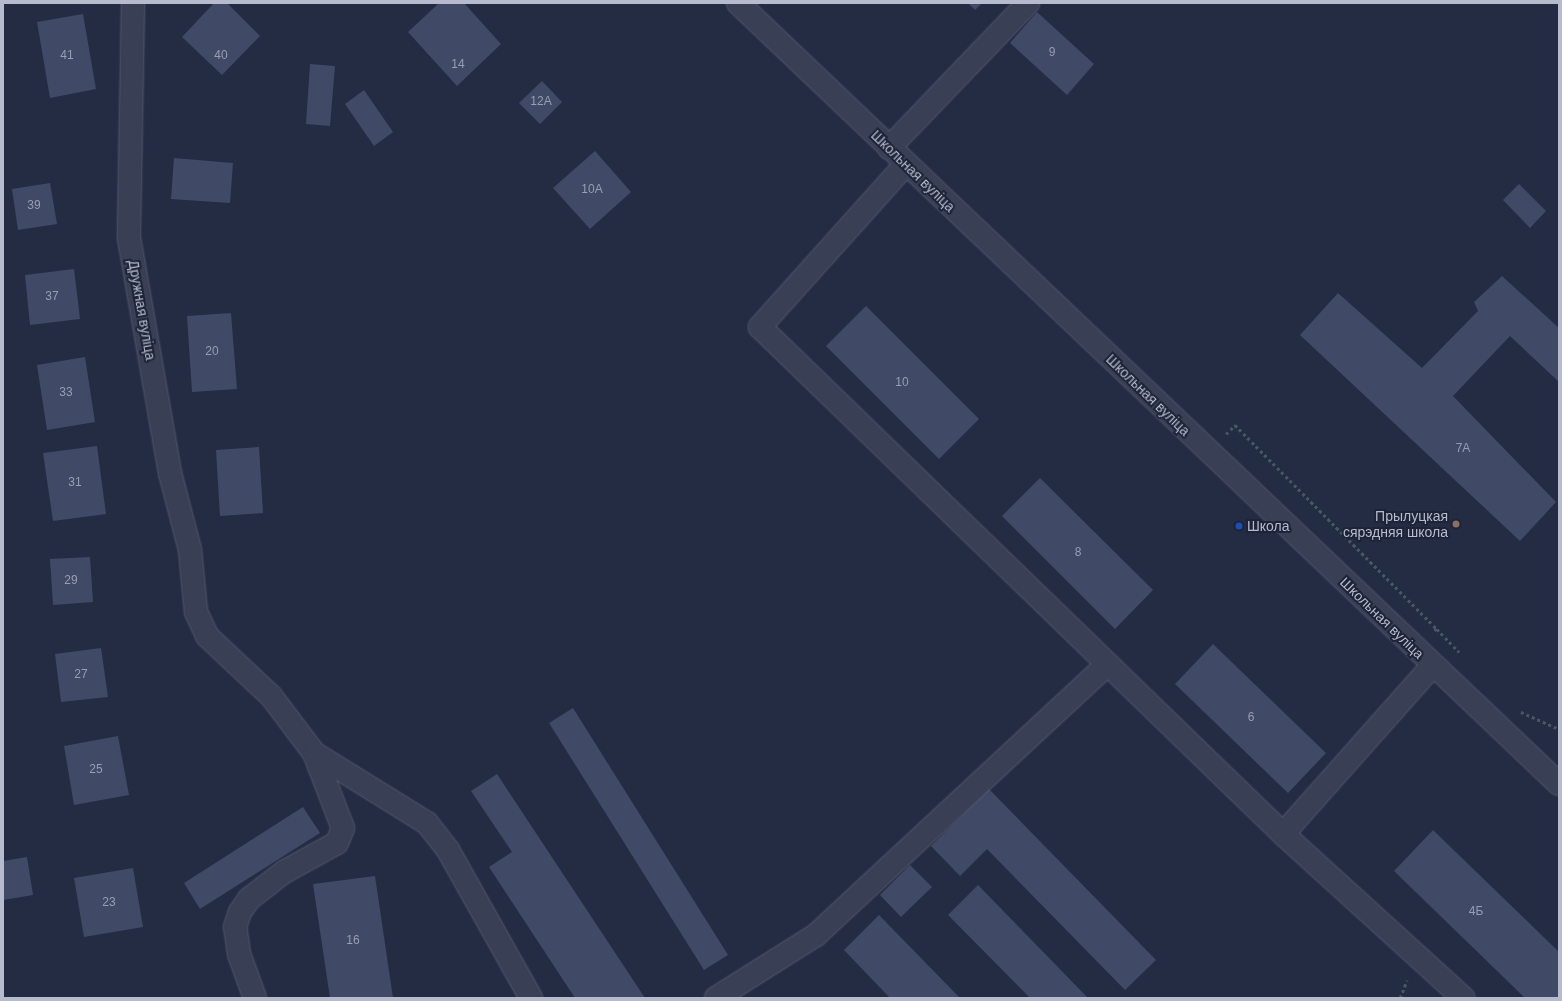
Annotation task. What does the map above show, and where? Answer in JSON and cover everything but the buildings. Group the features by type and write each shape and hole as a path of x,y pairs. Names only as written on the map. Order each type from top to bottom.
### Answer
{"street":[{"name":"Дружная вуліца","path":"133,3 129,238 170,473 190,550 196,612 207,636 272,696 314,753"},
{"name":"Школьная вуліца","path":"738,3 1432,666 1559,784"},
{"path":"889,148 1028,3"},
{"path":"906,164 760,326 1283,834 1463,998"},
{"path":"716,998 816,935 1108,664"},
{"path":"1283,834 1432,666"},
{"path":"255,998 239,954 235,927 240,912 249,899 284,872 337,843 343,828 314,753"},
{"path":"314,753 427,823 448,850 531,998"}],"path":[{"path":"1437,629 1465,657"},
{"path":"1515,708 1559,729"}],"place":[{"name":"Прылуцкая сярэдняя школа","path":"1456,524"},
{"name":"Школа","path":"1239,526"}]}
